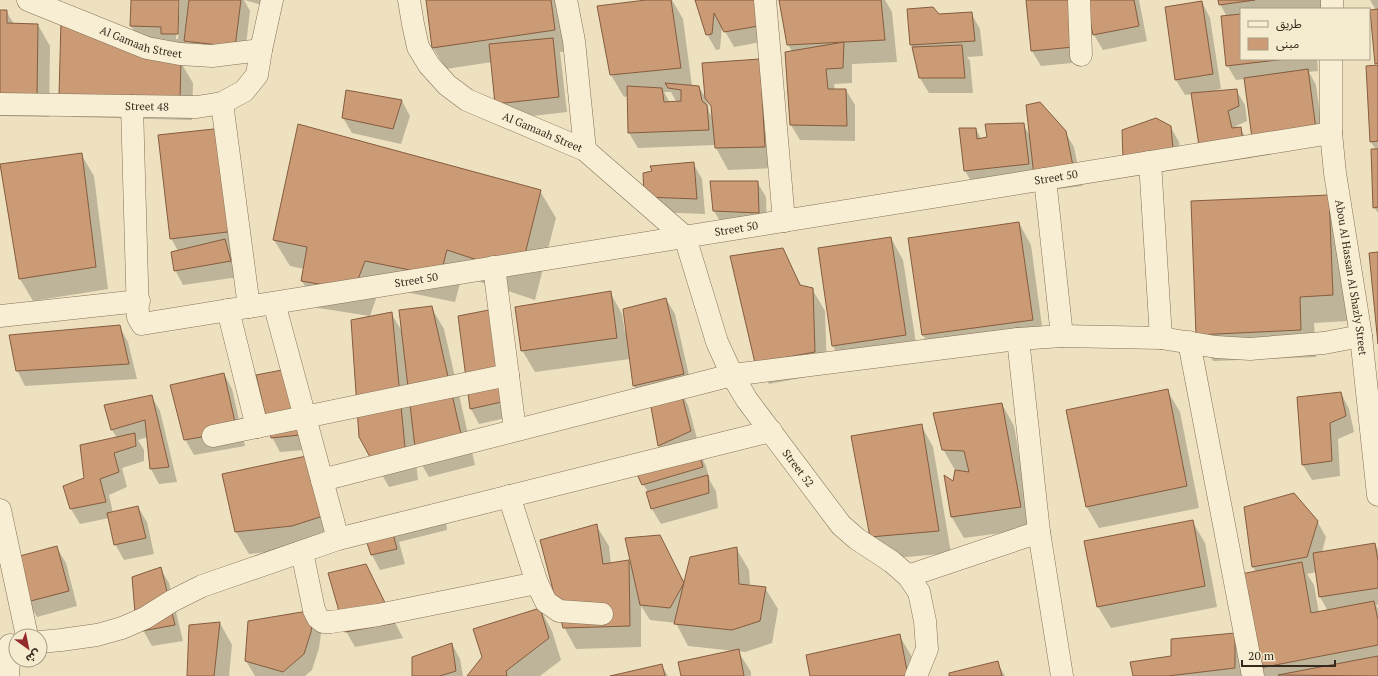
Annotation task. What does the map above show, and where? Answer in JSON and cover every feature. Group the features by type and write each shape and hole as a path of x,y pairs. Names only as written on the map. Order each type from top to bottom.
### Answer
{"street":[{"name":"Al Gamaah Street","path":"28,0 147,48 180,54 212,56 260,50"},
{"name":"Street 48","path":"0,104 197,107 222,103 244,91 257,75 260,50 272,0"},
{"name":"Al Gamaah Street","path":"409,0 418,47 429,65 446,85 467,100 585,150 685,237"},
{"path":"566,0 574,41 585,150"},
{"path":"765,0 784,221"},
{"path":"1079,0 1081,55"},
{"name":"Abou Al Hassan Al Shazly Street","path":"1331,60 1331,133 1335,173 1360,336 1378,495"},
{"path":"222,103 239,308 257,427"},
{"path":"0,316 139,301 132,106"},
{"name":"Street 50","path":"139,301 138,317 142,324 1331,133"},
{"path":"1150,162 1160,338"},
{"path":"1045,179 1062,336"},
{"name":"Street 52","path":"685,237 717,342 732,375 747,400 841,525 857,539 892,562 908,576 919,592 925,622 927,649 917,676"},
{"path":"494,267 515,430"},
{"path":"274,303 338,539"},
{"path":"322,480 732,375 1018,339 1062,336 1160,338 1216,347 1250,349 1324,343 1360,336"},
{"path":"1018,339 1039,532 1062,676"},
{"path":"1189,342 1253,676"},
{"path":"213,436 508,375"},
{"path":"48,641 97,635 122,628 145,618 172,601 202,586 338,539 771,431"},
{"path":"509,496 537,583 546,602 559,610 602,614"},
{"path":"0,510 12,628"},
{"path":"908,576 1039,532"},
{"path":"302,552 314,610 322,622 332,622 378,615 537,583"}],"building":[{"path":"131,0 179,0 178,34 161,34 161,27 130,26"},
{"path":"189,0 241,0 235,47 184,41"},
{"path":"426,0 551,0 555,30 432,48"},
{"path":"646,0 671,0 681,68 610,75 597,6"},
{"path":"695,0 761,0 764,25 724,32 714,13 712,34 706,35"},
{"path":"779,0 881,0 885,40 787,45"},
{"path":"1026,0 1070,0 1074,47 1031,51"},
{"path":"1086,0 1134,0 1139,26 1093,35"},
{"path":"1218,0 1255,0 1219,5"},
{"path":"1202,1 1213,74 1175,80 1165,7"},
{"path":"933,7 939,14 972,12 975,41 910,45 907,9"},
{"path":"1378,9 1378,63 1375,64 1370,10"},
{"path":"0,10 7,10 7,23 38,24 37,96 0,95"},
{"path":"1240,14 1240,60 1277,60 1226,66 1221,16"},
{"path":"61,21 181,60 180,98 59,96"},
{"path":"553,38 559,97 495,104 489,44"},
{"path":"844,42 843,68 826,69 828,89 846,89 847,126 790,125 785,52"},
{"path":"962,45 965,78 919,78 912,47"},
{"path":"760,59 765,147 715,148 711,106 705,98 702,63"},
{"path":"1378,65 1378,141 1370,142 1366,66"},
{"path":"1308,69 1316,129 1252,138 1244,78"},
{"path":"665,83 699,86 702,101 707,105 709,130 628,133 627,86 662,88 664,102 681,101 681,90 668,88"},
{"path":"1237,89 1239,106 1228,111 1232,128 1241,127 1243,143 1199,146 1191,93"},
{"path":"346,90 402,100 393,129 342,118"},
{"path":"1040,102 1066,131 1074,171 1034,176 1026,105"},
{"path":"1156,118 1171,126 1173,149 1123,160 1122,130"},
{"path":"1024,123 1029,164 964,171 959,128 976,128 977,139 987,137 985,124"},
{"path":"298,124 541,190 520,274 447,250 440,276 365,261 354,290 301,281 307,247 273,240"},
{"path":"223,128 235,231 170,239 158,135"},
{"path":"1371,149 1378,149 1378,207 1373,208"},
{"path":"82,153 96,267 19,279 0,164"},
{"path":"694,162 697,199 644,197 643,173 652,171 650,166"},
{"path":"710,181 758,181 759,213 713,211"},
{"path":"1329,195 1333,295 1300,297 1301,330 1196,335 1191,201"},
{"path":"1019,222 1033,320 922,335 908,238"},
{"path":"891,237 906,335 832,346 818,248"},
{"path":"225,239 231,261 174,271 171,252"},
{"path":"783,248 800,285 813,288 815,352 755,363 730,256"},
{"path":"1378,252 1378,344 1369,253"},
{"path":"611,291 617,338 521,351 515,307"},
{"path":"666,298 684,374 633,386 623,309"},
{"path":"432,306 463,443 416,456 399,310"},
{"path":"499,308 511,400 470,409 458,316"},
{"path":"392,312 406,458 375,466 359,437 351,320"},
{"path":"120,325 129,364 16,371 9,335"},
{"path":"282,370 310,434 271,438 256,375"},
{"path":"224,373 237,431 184,440 170,385"},
{"path":"680,388 691,431 658,446 649,396"},
{"path":"1168,389 1187,486 1086,507 1066,410"},
{"path":"1341,392 1346,416 1330,423 1332,461 1302,465 1297,397"},
{"path":"152,395 169,467 150,469 145,420 111,430 104,405"},
{"path":"1002,403 1021,507 951,517 944,475 953,481 955,470 969,472 964,451 942,450 933,413"},
{"path":"922,424 939,531 870,537 851,436"},
{"path":"135,433 136,446 114,453 119,472 100,479 106,502 70,509 63,486 84,478 80,445"},
{"path":"698,449 703,467 642,485 633,466"},
{"path":"316,454 323,516 292,526 235,532 222,474"},
{"path":"708,475 709,493 651,509 646,492"},
{"path":"1294,493 1318,521 1307,557 1252,567 1244,507"},
{"path":"138,506 146,538 114,545 107,513"},
{"path":"1193,520 1205,586 1097,607 1084,541"},
{"path":"360,522 391,526 397,549 371,555"},
{"path":"597,524 603,564 629,560 630,626 563,628 540,540"},
{"path":"660,535 684,583 670,608 640,605 625,538"},
{"path":"1375,543 1378,561 1378,588 1319,597 1313,553"},
{"path":"57,546 69,591 27,602 16,557"},
{"path":"737,547 739,584 766,587 760,621 732,630 674,624 690,557"},
{"path":"1302,562 1311,613 1374,601 1378,620 1378,645 1260,668 1241,574"},
{"path":"366,564 395,623 345,632 328,573"},
{"path":"161,567 175,625 142,631 135,613 132,577"},
{"path":"540,608 549,638 506,671 507,676 467,676 482,657 473,629"},
{"path":"314,610 311,632 304,654 283,672 245,661 248,621"},
{"path":"220,622 214,676 187,676 189,625"},
{"path":"1235,633 1235,668 1168,676 1133,676 1130,662 1171,656 1171,639"},
{"path":"900,634 908,676 810,676 806,655"},
{"path":"452,643 456,671 440,676 412,676 412,657"},
{"path":"739,649 744,676 681,676 678,662"},
{"path":"1378,656 1378,676 1278,675"},
{"path":"998,661 1002,676 949,676 949,673"},
{"path":"662,664 665,676 610,676"}]}
